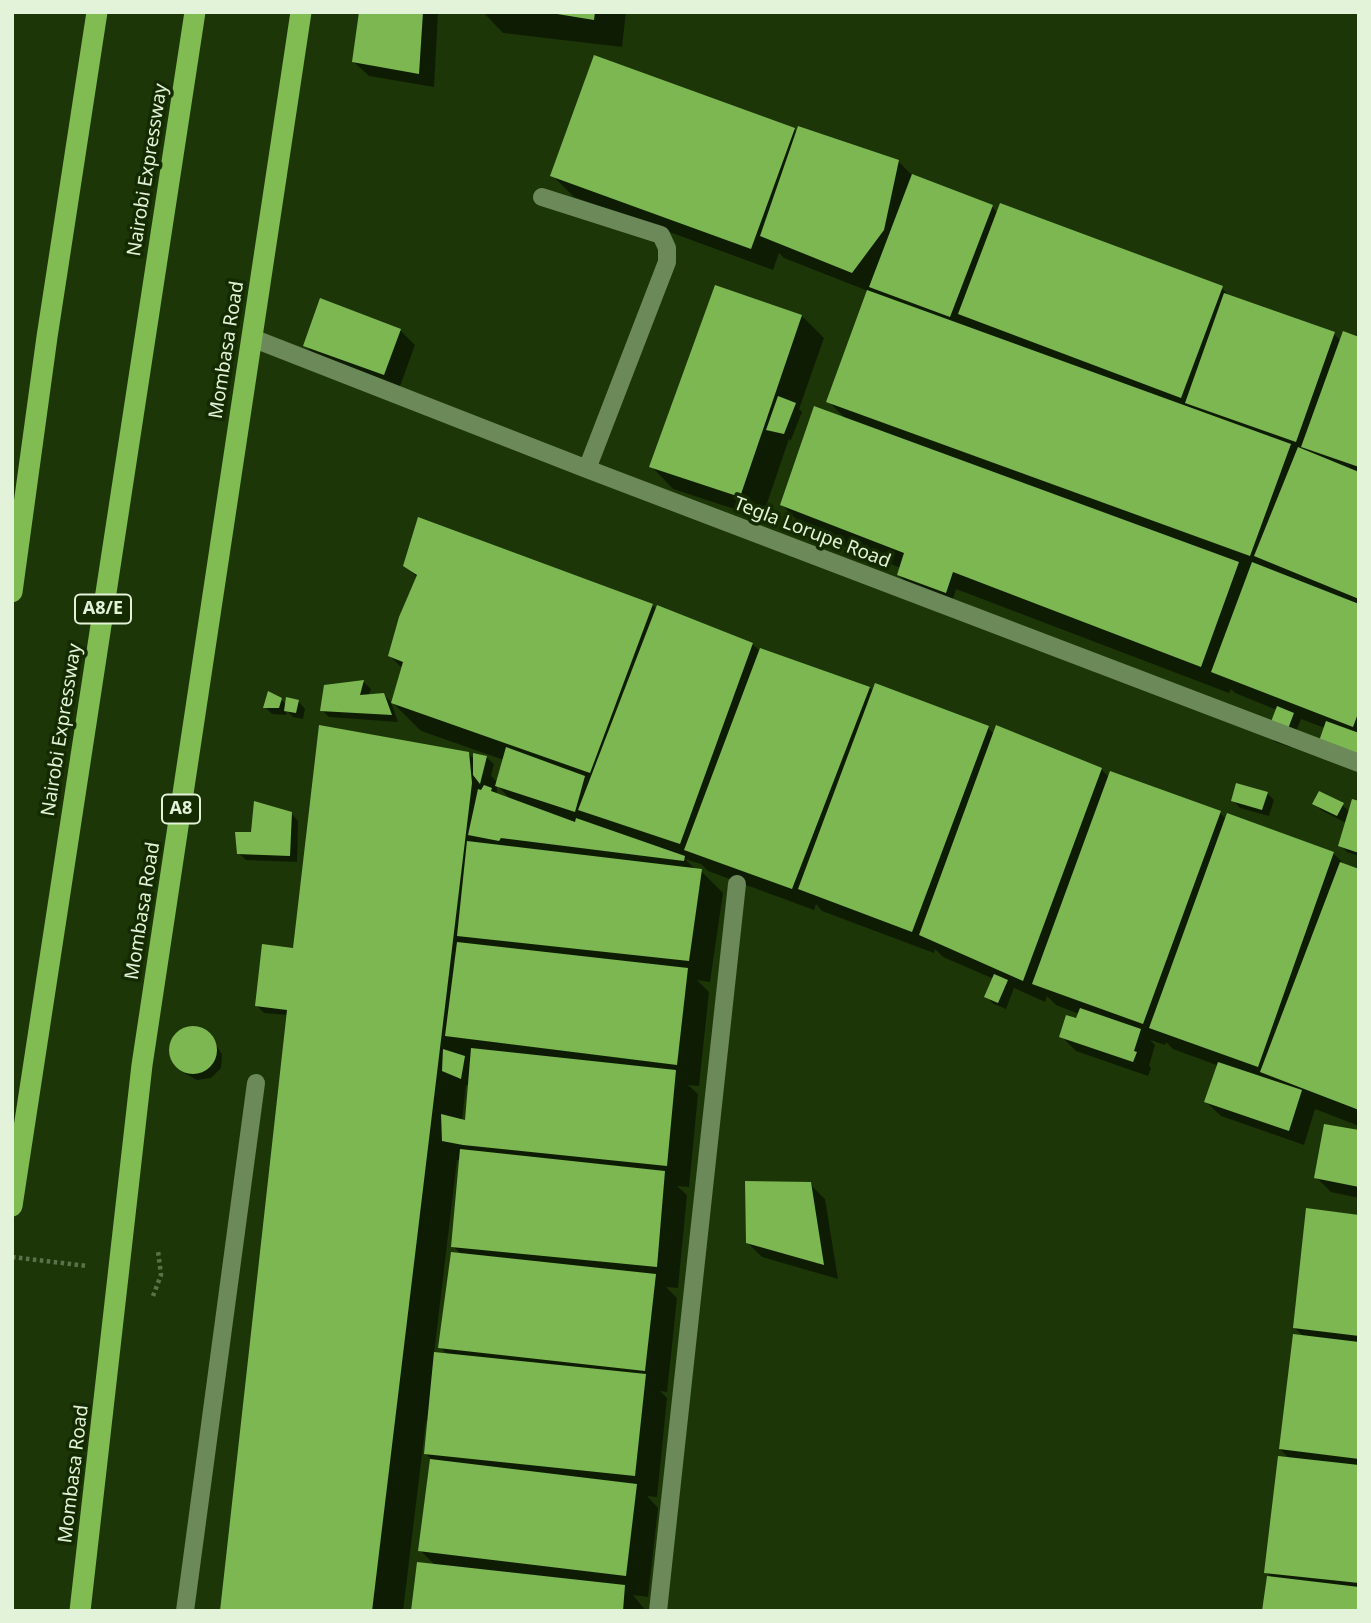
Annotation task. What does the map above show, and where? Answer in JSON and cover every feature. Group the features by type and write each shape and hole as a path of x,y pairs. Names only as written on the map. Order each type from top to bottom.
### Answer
{"highway":[{"path":"12,592 49,324 97,12"},
{"name":"Nairobi Expressway","path":"12,1206 195,12"},
{"name":"Mombasa Road","path":"80,1611 142,1065 301,12"}],"lane":[{"path":"542,197 661,235 667,248 667,262 587,469"},
{"name":"Tegla Lorupe Road","path":"252,338 1359,764"},
{"path":"658,1611 737,884"},
{"path":"185,1611 256,1083"}],"building":[{"path":"359,12 423,12 419,74 352,62"},
{"path":"545,12 595,12 594,20"},
{"path":"594,55 795,128 751,249 550,176"},
{"path":"798,126 899,160 884,230 852,273 760,236"},
{"path":"912,174 993,205 950,317 869,287"},
{"path":"1000,203 1223,286 1181,398 958,314"},
{"path":"715,285 802,315 740,497 649,467"},
{"path":"867,290 1291,444 1250,556 826,402"},
{"path":"1224,293 1335,332 1296,442 1185,403"},
{"path":"320,298 401,329 384,375 303,346"},
{"path":"1343,331 1359,337 1359,467 1301,447"},
{"path":"778,396 796,403 784,434 766,430"},
{"path":"814,406 1239,562 1201,667 953,572 946,593 897,575 904,553 780,505"},
{"path":"1298,447 1359,472 1359,599 1254,556"},
{"path":"418,517 653,604 590,773 391,703 403,662 388,656 399,617 417,575 403,566"},
{"path":"1252,562 1359,604 1359,711 1353,727 1211,672"},
{"path":"657,605 753,643 680,844 578,810"},
{"path":"760,648 870,687 792,889 684,850"},
{"path":"364,680 360,695 384,693 392,715 320,711 324,685"},
{"path":"875,683 989,726 912,932 798,889"},
{"path":"268,691 282,698 279,708 263,708"},
{"path":"286,697 299,700 296,713 284,711"},
{"path":"1277,706 1294,713 1283,742 1266,735"},
{"path":"1326,721 1359,733 1359,755 1319,741"},
{"path":"319,725 469,752 472,783 372,1611 220,1611 287,1010 255,1006 262,944 293,948"},
{"path":"996,725 1102,768 1023,981 919,935"},
{"path":"506,747 585,776 575,812 495,786"},
{"path":"473,753 487,756 480,784 473,775"},
{"path":"1110,771 1221,811 1143,1024 1032,984"},
{"path":"1236,783 1268,792 1262,810 1231,801"},
{"path":"484,785 492,788 491,791 575,822 576,818 685,856 684,861 501,838 499,841 468,835 478,789 481,790"},
{"path":"1319,791 1344,803 1337,816 1312,804"},
{"path":"1352,799 1359,801 1359,853 1338,846"},
{"path":"254,801 292,812 290,856 237,854 235,832 251,832"},
{"path":"1227,813 1334,852 1258,1067 1149,1028"},
{"path":"467,841 702,869 689,961 457,936"},
{"path":"1340,862 1359,869 1359,1110 1260,1072"},
{"path":"457,942 688,968 677,1065 445,1036"},
{"path":"994,974 1008,980 998,1003 984,997"},
{"path":"1080,1008 1141,1029 1133,1062 1059,1037 1066,1015 1076,1018"},
{"path":"193,1026 210,1033 217,1050 210,1067 193,1074 176,1067 169,1050 176,1033"},
{"path":"471,1048 676,1070 667,1166 442,1141 441,1114 465,1120"},
{"path":"443,1049 465,1056 461,1079 442,1071"},
{"path":"1218,1062 1302,1090 1289,1131 1204,1102"},
{"path":"1324,1124 1359,1130 1359,1187 1314,1178"},
{"path":"460,1149 665,1171 657,1267 451,1247"},
{"path":"745,1181 811,1182 824,1265 746,1243"},
{"path":"1306,1208 1359,1215 1359,1336 1293,1328"},
{"path":"451,1252 656,1274 645,1371 438,1348"},
{"path":"1293,1334 1359,1342 1359,1459 1279,1449"},
{"path":"434,1352 646,1374 635,1476 424,1454"},
{"path":"1278,1456 1359,1465 1359,1583 1264,1573"},
{"path":"430,1459 637,1484 626,1576 418,1551"},
{"path":"417,1562 625,1585 623,1611 411,1611"},
{"path":"1267,1576 1359,1587 1359,1611 1262,1611"}]}
